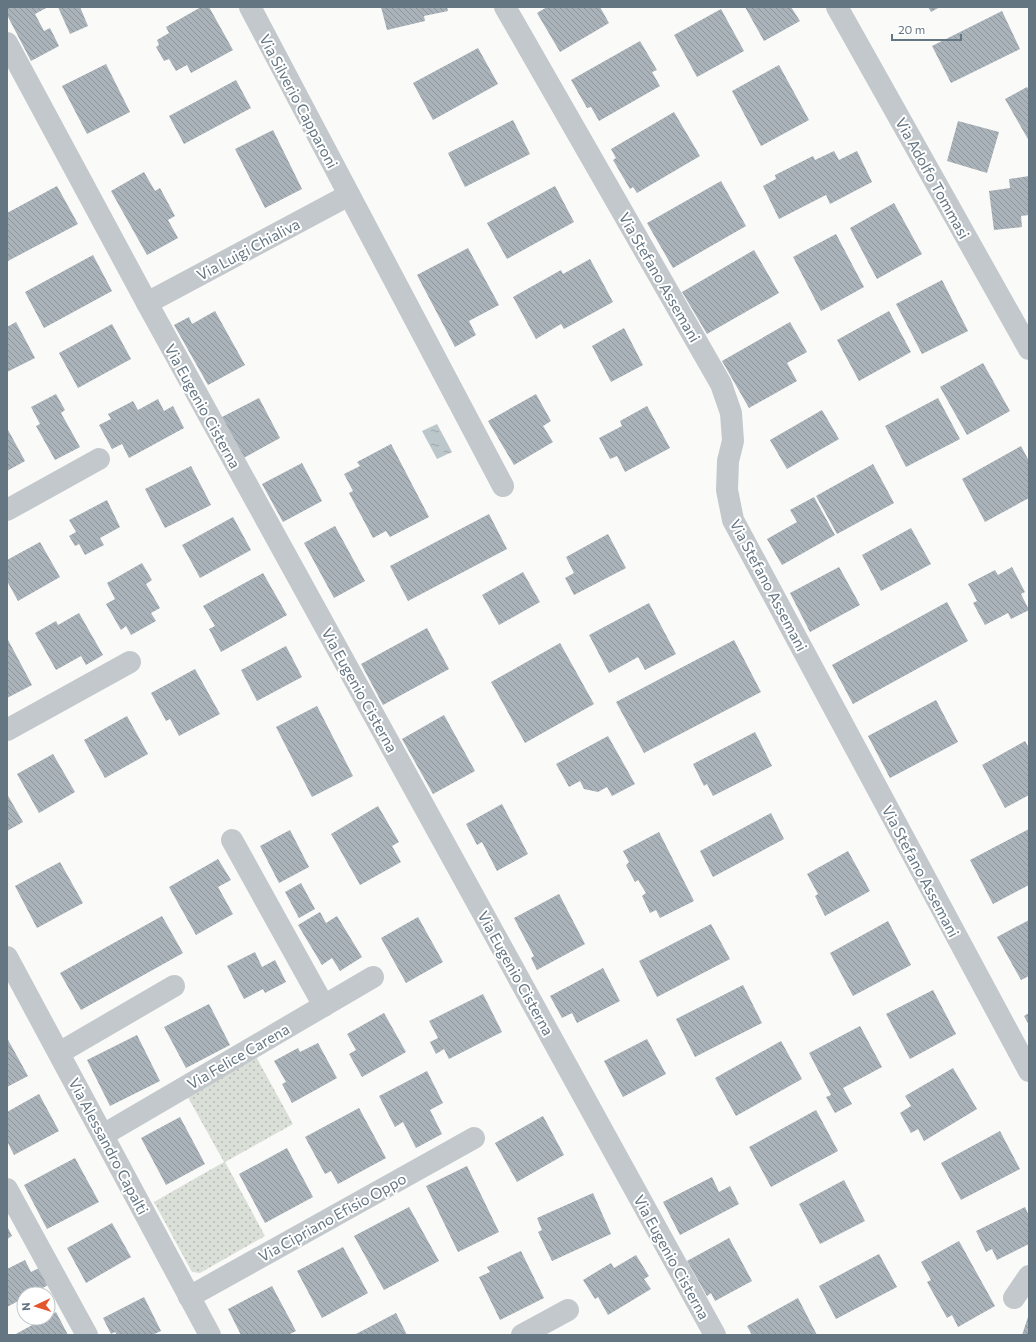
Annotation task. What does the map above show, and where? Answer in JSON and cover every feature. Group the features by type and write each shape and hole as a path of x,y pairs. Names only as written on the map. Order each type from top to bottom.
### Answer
{"street":[{"name":"Via Silverio Capparoni","path":"250,7 503,486"},
{"name":"Via Stefano Assemani","path":"505,7 721,384 732,413 733,440 728,461 727,490 733,520 1029,1071"},
{"name":"Via Adolfo Tommasi","path":"837,7 1029,349"},
{"name":"Via Eugenio Cisterna","path":"7,42 147,303 715,1335"},
{"name":"Via Luigi Chialiva","path":"147,303 349,195"},
{"path":"7,510 99,459"},
{"path":"7,730 130,662"},
{"path":"232,840 324,1006"},
{"name":"Via Alessandro Capalti","path":"7,957 210,1335"},
{"name":"Via Felice Carena","path":"103,1135 373,977"},
{"path":"59,1053 174,986"},
{"name":"Via Cipriano Efisio Oppo","path":"189,1297 474,1138"},
{"path":"7,1189 87,1335"},
{"path":"1014,1298 1029,1276"},
{"path":"522,1335 568,1310"}],"shaded area":[{"path":"254,1053 293,1124 225,1162 265,1236 200,1273 192,1272 154,1202 224,1162 185,1092"}],"water":[{"path":"437,424 452,452 437,459 422,431"}],"building":[{"path":"7,7 48,7 35,14 44,31 50,28 59,46 31,61 7,15"},
{"path":"58,7 80,7 88,26 70,34"},
{"path":"201,7 209,7 233,50 191,73 187,65 176,71 169,59 164,61 156,47 159,45 157,40 169,33 166,27"},
{"path":"381,7 447,7 448,11 424,16 425,21 387,30"},
{"path":"547,7 600,7 609,23 560,52 537,13"},
{"path":"745,7 791,7 800,21 764,41"},
{"path":"928,7 940,7 931,12"},
{"path":"721,9 744,51 697,77 674,35"},
{"path":"1002,11 1020,49 951,83 932,46"},
{"path":"640,41 657,70 652,72 660,86 599,121 591,107 587,108 571,80"},
{"path":"478,48 498,84 433,120 413,83"},
{"path":"106,64 130,112 87,134 62,86"},
{"path":"779,65 809,120 761,146 732,91"},
{"path":"236,80 251,108 184,144 169,116"},
{"path":"1027,87 1029,90 1029,141 1005,99"},
{"path":"674,112 700,156 637,193 633,187 630,189 613,160 616,158 611,149"},
{"path":"513,120 530,154 465,187 448,153"},
{"path":"958,121 999,132 987,173 947,161"},
{"path":"273,130 302,189 265,208 235,149"},
{"path":"834,151 839,160 857,151 872,182 830,204 826,195 779,219 763,186 776,179 775,175 813,156 815,160"},
{"path":"144,172 155,191 160,188 175,216 168,220 178,238 147,255 111,191"},
{"path":"1029,176 1029,215 1021,216 1022,227 994,230 989,191 1010,188 1009,179"},
{"path":"721,181 746,226 673,268 647,223"},
{"path":"57,186 78,224 8,261 7,213"},
{"path":"555,186 574,222 507,259 487,223"},
{"path":"894,203 922,254 877,279 850,228"},
{"path":"836,234 864,287 821,311 793,257"},
{"path":"468,248 499,305 469,321 476,335 455,347 417,275"},
{"path":"754,250 779,293 707,334 682,292"},
{"path":"93,255 112,291 44,328 25,292"},
{"path":"590,259 613,302 564,329 561,324 536,339 513,297 561,270 563,274"},
{"path":"942,280 968,331 922,354 896,304"},
{"path":"215,311 245,365 208,385 174,325 189,317 192,324"},
{"path":"889,311 911,352 859,381 837,340"},
{"path":"16,322 35,358 7,372 7,327"},
{"path":"790,322 807,352 787,363 797,381 749,408 722,361"},
{"path":"112,324 131,359 78,388 59,353"},
{"path":"624,328 643,365 611,382 592,346"},
{"path":"983,363 1010,411 967,435 940,387"},
{"path":"56,394 65,410 61,413 80,447 55,460 36,426 40,424 31,407"},
{"path":"536,394 551,421 543,426 553,442 514,465 488,421"},
{"path":"259,398 280,438 240,460 218,419"},
{"path":"938,398 960,439 906,467 885,426"},
{"path":"158,399 164,411 173,406 184,428 129,458 122,444 112,449 99,425 111,419 108,414 133,401 138,410"},
{"path":"647,406 670,448 625,472 617,456 610,459 599,438 622,426 620,421"},
{"path":"822,410 839,439 787,469 770,440"},
{"path":"7,428 25,461 7,471"},
{"path":"391,444 429,517 390,537 386,531 373,538 349,493 353,491 344,474 360,466 357,462"},
{"path":"1021,446 1029,461 1029,498 985,522 962,479"},
{"path":"302,463 322,501 283,522 262,484"},
{"path":"873,464 894,503 837,534 816,496"},
{"path":"191,466 211,505 165,528 145,489"},
{"path":"814,497 835,535 782,565 767,539 797,522 790,510"},
{"path":"107,500 120,527 100,538 104,545 85,555 79,544 75,546 69,536 76,532 69,520"},
{"path":"489,514 507,549 408,601 390,566"},
{"path":"233,517 251,550 200,578 182,545"},
{"path":"335,526 365,581 334,598 304,543"},
{"path":"911,528 931,564 881,591 862,555"},
{"path":"608,534 626,568 574,595 565,578 574,573 566,557"},
{"path":"40,542 60,577 18,601 7,581 7,560"},
{"path":"142,563 152,580 146,584 160,608 151,613 156,621 131,635 126,626 121,630 106,604 115,599 107,583"},
{"path":"839,567 860,605 810,632 790,593"},
{"path":"1012,567 1025,592 1021,594 1029,610 1011,619 1008,613 985,625 973,603 977,601 968,584 995,570 998,575"},
{"path":"523,572 540,602 499,625 482,595"},
{"path":"263,573 287,615 221,652 209,629 215,626 203,606"},
{"path":"947,602 968,641 853,704 832,665"},
{"path":"649,603 676,654 645,670 638,657 609,673 589,635"},
{"path":"79,613 103,655 86,665 81,656 56,670 35,633 56,621 58,625"},
{"path":"427,628 449,669 383,705 361,664"},
{"path":"7,638 32,685 7,698"},
{"path":"734,640 761,692 644,753 616,702"},
{"path":"560,643 594,704 525,743 491,682"},
{"path":"286,646 302,677 257,701 241,670"},
{"path":"195,669 220,714 179,736 170,719 166,721 151,693"},
{"path":"936,700 958,742 890,778 868,736"},
{"path":"317,706 353,776 312,797 276,727"},
{"path":"444,715 475,771 433,794 402,739"},
{"path":"127,716 148,754 105,778 84,740"},
{"path":"755,732 772,766 713,796 707,784 704,786 693,764"},
{"path":"608,736 635,784 612,796 607,787 598,792 584,789 580,781 569,787 556,764"},
{"path":"1025,741 1029,748 1029,795 1005,808 982,765"},
{"path":"53,754 75,792 39,813 17,774"},
{"path":"7,794 23,822 7,831"},
{"path":"502,804 528,854 497,871 482,842 477,845 466,824"},
{"path":"378,806 399,842 392,846 401,862 360,885 331,834"},
{"path":"771,813 784,839 713,877 700,851"},
{"path":"1029,829 1029,885 993,904 970,860"},
{"path":"290,830 309,867 279,883 260,846"},
{"path":"659,832 694,901 660,918 656,910 650,913 642,896 646,893 638,880 635,882 626,865 629,862 623,851"},
{"path":"848,851 870,891 825,916 815,896 818,894 807,874"},
{"path":"218,859 231,880 218,887 233,914 196,935 169,887"},
{"path":"60,862 83,903 37,928 15,886"},
{"path":"301,883 315,909 299,918 285,892"},
{"path":"559,894 585,944 537,970 531,958 534,956 514,918"},
{"path":"320,912 326,923 337,916 362,957 340,971 332,958 322,965 298,925"},
{"path":"162,916 183,953 81,1010 60,973"},
{"path":"418,917 443,962 406,983 381,938"},
{"path":"1029,920 1029,976 1021,980 997,937"},
{"path":"888,921 911,965 853,996 830,953"},
{"path":"711,924 730,959 657,997 639,961"},
{"path":"255,952 262,967 275,960 286,982 265,993 263,989 244,999 227,966"},
{"path":"603,968 620,1001 577,1023 572,1013 562,1018 550,996"},
{"path":"743,985 762,1023 695,1057 676,1019"},
{"path":"933,990 956,1034 910,1059 886,1014"},
{"path":"483,994 502,1032 449,1059 444,1049 436,1054 430,1042 438,1038 429,1021"},
{"path":"209,1004 230,1045 186,1068 164,1027"},
{"path":"384,1013 406,1052 362,1077 349,1054 356,1050 347,1034"},
{"path":"1029,1013 1029,1025 1024,1016"},
{"path":"860,1026 882,1067 843,1088 852,1104 835,1113 826,1097 831,1095 809,1053"},
{"path":"137,1035 160,1081 110,1106 87,1060"},
{"path":"7,1038 28,1076 7,1087"},
{"path":"647,1039 666,1074 623,1097 604,1061"},
{"path":"781,1041 802,1079 736,1116 715,1078"},
{"path":"318,1043 337,1078 292,1103 282,1084 286,1082 274,1061 298,1048 300,1052"},
{"path":"953,1068 977,1109 924,1141 918,1129 911,1133 900,1113 911,1106 905,1096"},
{"path":"427,1071 443,1103 430,1110 442,1134 416,1148 403,1122 395,1127 379,1096"},
{"path":"39,1094 59,1131 14,1155 7,1141 7,1112"},
{"path":"359,1108 386,1158 338,1184 331,1171 325,1174 305,1137"},
{"path":"816,1110 838,1151 771,1187 749,1147"},
{"path":"543,1116 564,1155 517,1182 495,1143"},
{"path":"180,1117 205,1164 166,1185 141,1138"},
{"path":"1000,1131 1020,1169 961,1200 941,1163"},
{"path":"287,1148 313,1197 265,1223 239,1174"},
{"path":"75,1158 99,1202 47,1229 24,1185"},
{"path":"467,1166 499,1232 458,1252 426,1186"},
{"path":"712,1177 719,1192 730,1186 739,1204 680,1235 663,1202"},
{"path":"844,1180 865,1221 820,1244 799,1204"},
{"path":"593,1193 611,1234 552,1261 538,1232 542,1230 537,1218"},
{"path":"409,1207 439,1261 384,1290 354,1236"},
{"path":"1025,1207 1029,1216 1029,1244 997,1260 992,1249 986,1252 976,1231"},
{"path":"112,1223 131,1257 86,1283 67,1248"},
{"path":"7,1226 12,1236 7,1239"},
{"path":"729,1238 752,1281 715,1301 711,1293 707,1296 687,1261"},
{"path":"959,1241 995,1306 958,1327 952,1315 947,1318 927,1282 931,1280 921,1262"},
{"path":"343,1247 368,1293 322,1318 297,1271"},
{"path":"521,1251 544,1298 500,1320 479,1277 490,1272 487,1267"},
{"path":"879,1254 897,1287 836,1319 819,1286"},
{"path":"636,1255 649,1276 644,1279 651,1289 608,1315 598,1297 595,1299 583,1280 611,1263 614,1268"},
{"path":"25,1260 31,1272 39,1268 48,1285 16,1286 16,1302 7,1307 7,1269"},
{"path":"272,1286 296,1331 288,1335 241,1335 228,1309"},
{"path":"144,1297 161,1331 152,1335 117,1335 115,1332 111,1334 103,1318"},
{"path":"798,1298 817,1335 752,1335 747,1326"},
{"path":"56,1312 68,1335 14,1335 30,1326 56,1326"},
{"path":"396,1313 407,1335 354,1335"},
{"path":"1029,1314 1029,1335 1022,1335"}]}
